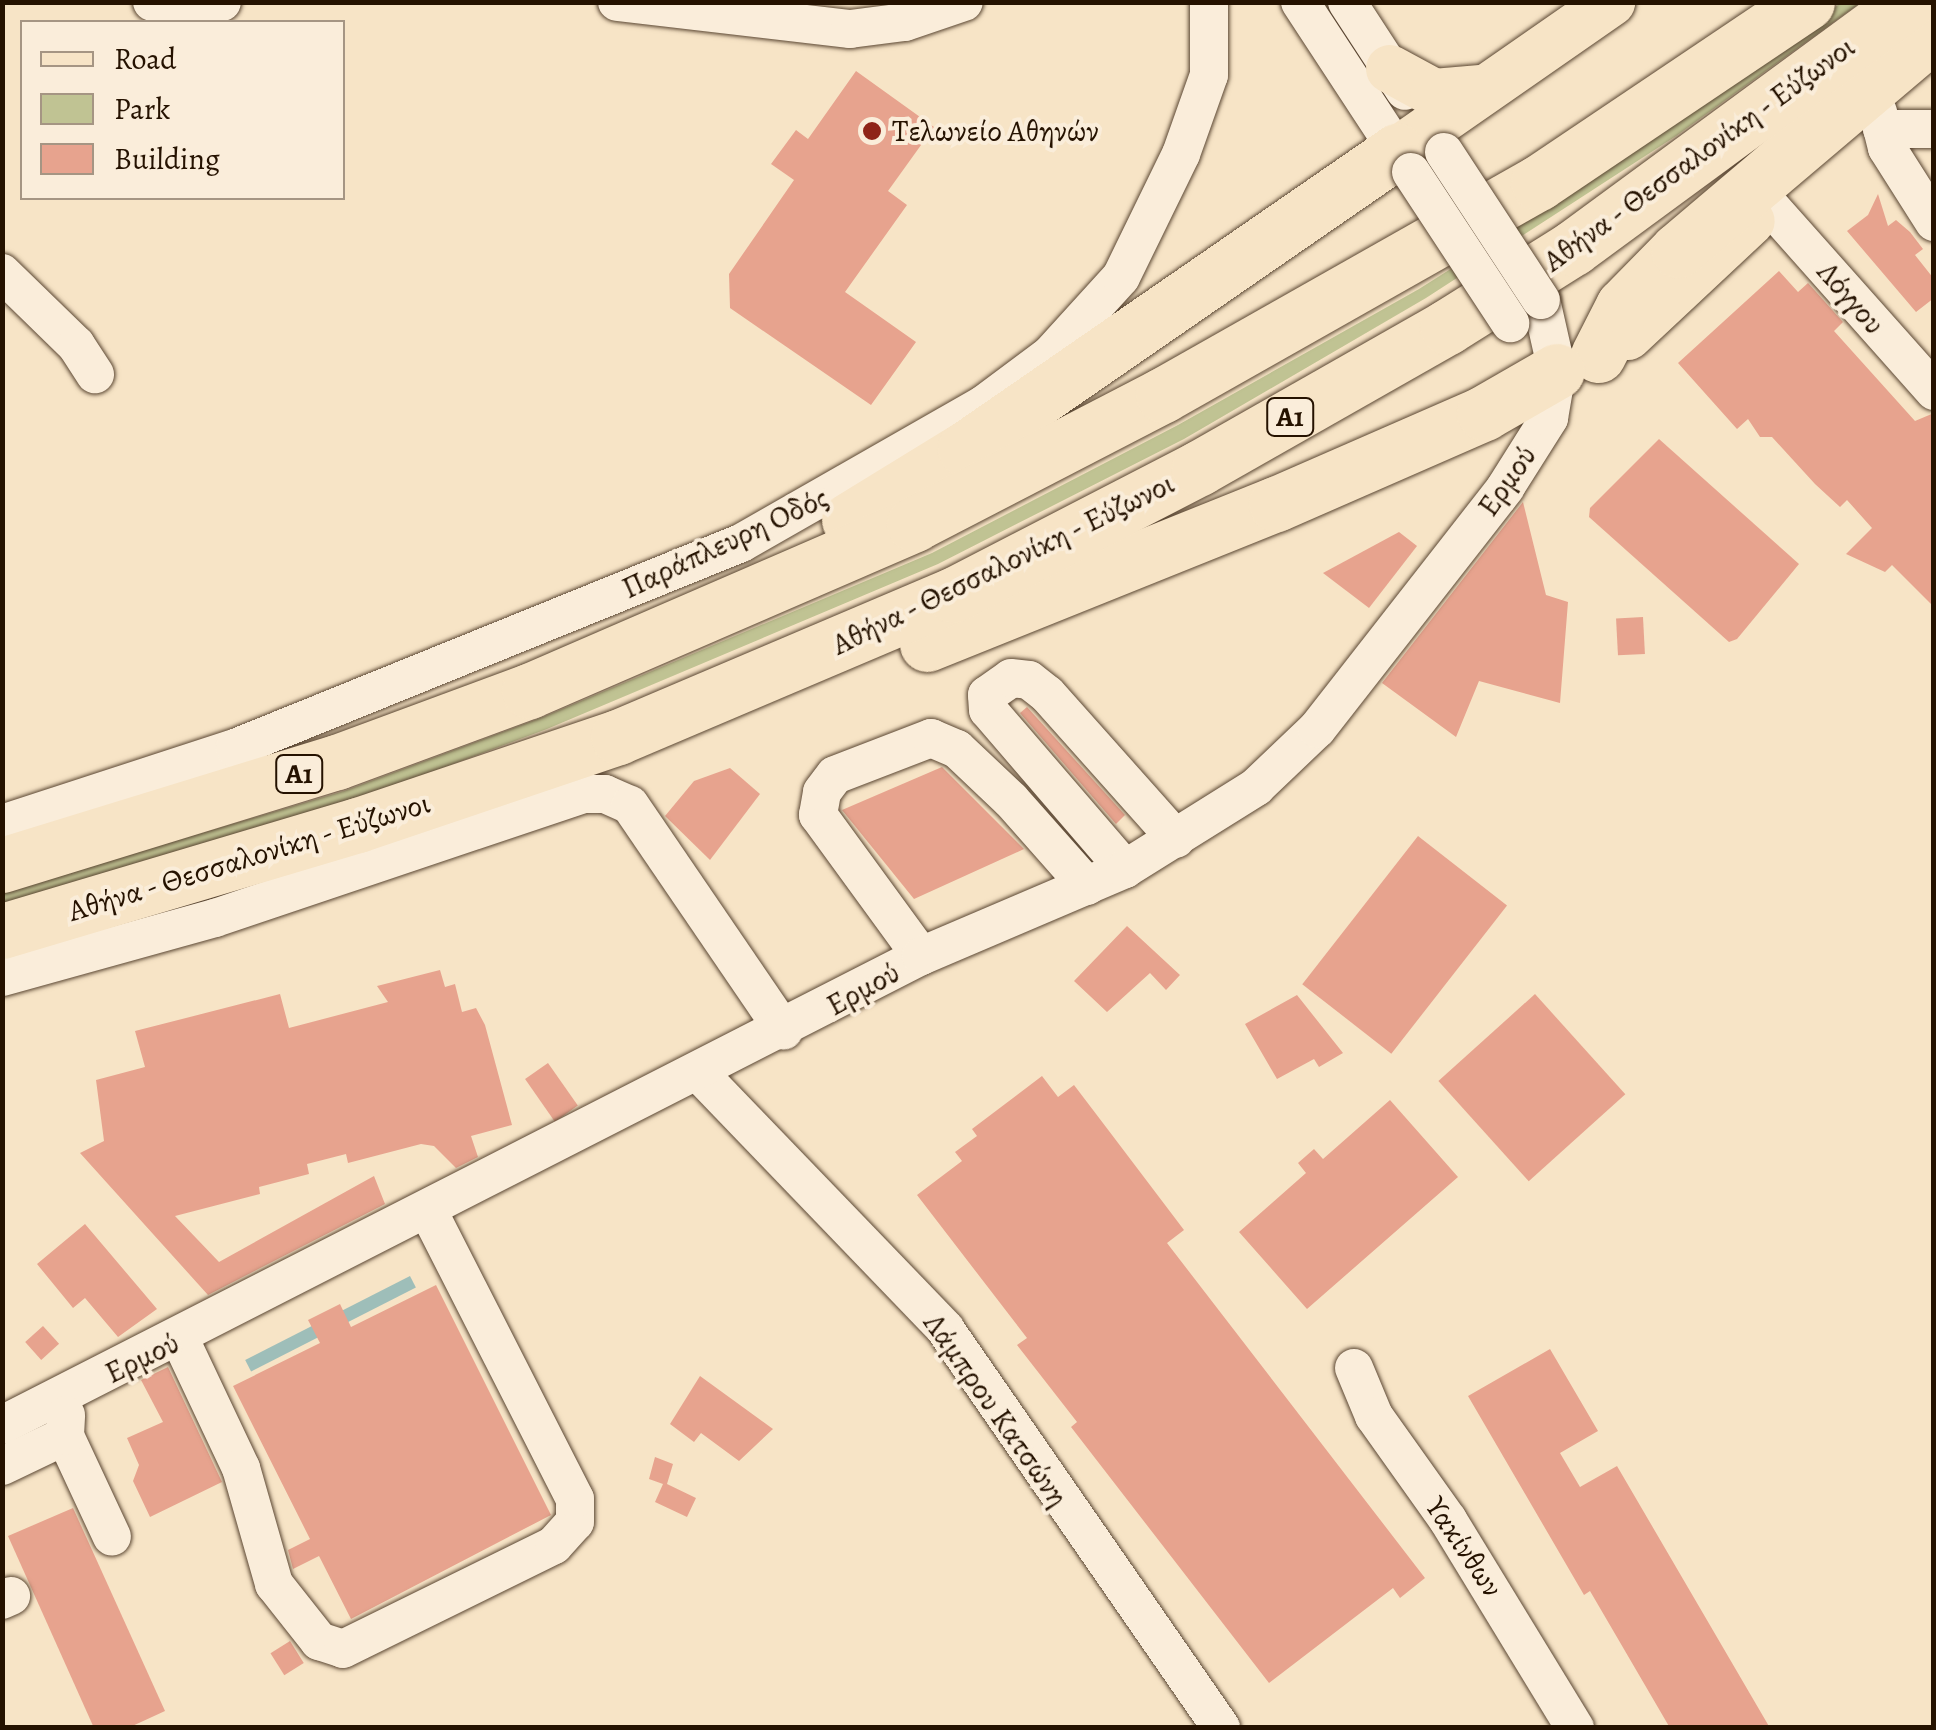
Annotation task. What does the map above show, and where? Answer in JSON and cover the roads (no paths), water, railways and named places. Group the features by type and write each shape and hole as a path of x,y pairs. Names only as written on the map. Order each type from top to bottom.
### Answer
{"highway":[{"name":"Αθήνα - Θεσσαλονίκη - Εύζωνοι","path":"2,865 337,762 590,664 914,524 1163,395 1538,183 1807,2"},
{"name":"Αθήνα - Θεσσαλονίκη - Εύζωνοι","path":"2,932 288,848 618,737 953,595 1337,392 1573,248 1908,2"},
{"path":"618,737 732,714 842,677 1276,504 1484,413 1578,363 1622,306 1678,250 1934,33"},
{"path":"590,664 965,449 1421,150"}],"main road":[{"path":"1421,150 1481,90 1611,2"},
{"path":"1390,68 1434,93 1481,90"},
{"path":"1578,363 1635,332 1769,205 1896,112 1934,68"}],"street":[{"path":"152,2 199,9 222,2"},
{"path":"617,2 850,29 904,22 964,2"},
{"name":"Παράπλευρη Οδός","path":"2,824 235,748 741,543 983,405 1050,355 1120,277 1162,196 1210,75 1210,2"},
{"path":"1300,2 1541,300 1578,363"},
{"path":"1348,2 1390,68 1421,150 1510,322 1578,363"},
{"path":"1896,112 1934,129"},
{"path":"1896,112 1916,200 1934,222"},
{"name":"Λόγγου","path":"1769,205 1934,392"},
{"path":"2,274 76,346 95,374"},
{"name":"Ερμού","path":"2,1426 700,1074 921,956 1125,869 1256,787 1317,729 1505,488 1578,363"},
{"path":"1125,869 988,710 987,695 1010,678 1029,680 1046,694 1176,839"},
{"path":"921,956 818,815 822,792 836,775 932,738 1011,800 1087,886"},
{"path":"2,977 215,918 584,794 605,794 630,805 784,1031"},
{"name":"Λάμπρου Κατσώνη","path":"700,1074 944,1329 1222,1728"},
{"path":"180,1339 240,1468 274,1584 319,1640 343,1649 554,1546 575,1522 576,1499 428,1210"},
{"name":"Υακίνθων","path":"1354,1368 1374,1416 1448,1520 1574,1728"},
{"path":"59,1398 68,1420 65,1436 112,1537"},
{"path":"2,1466 65,1436"}],"water":[{"path":"410,1276 416,1288 251,1372 245,1360"}],"place":[{"name":"Τελωνείο Αθηνών","path":"872,131"}]}
